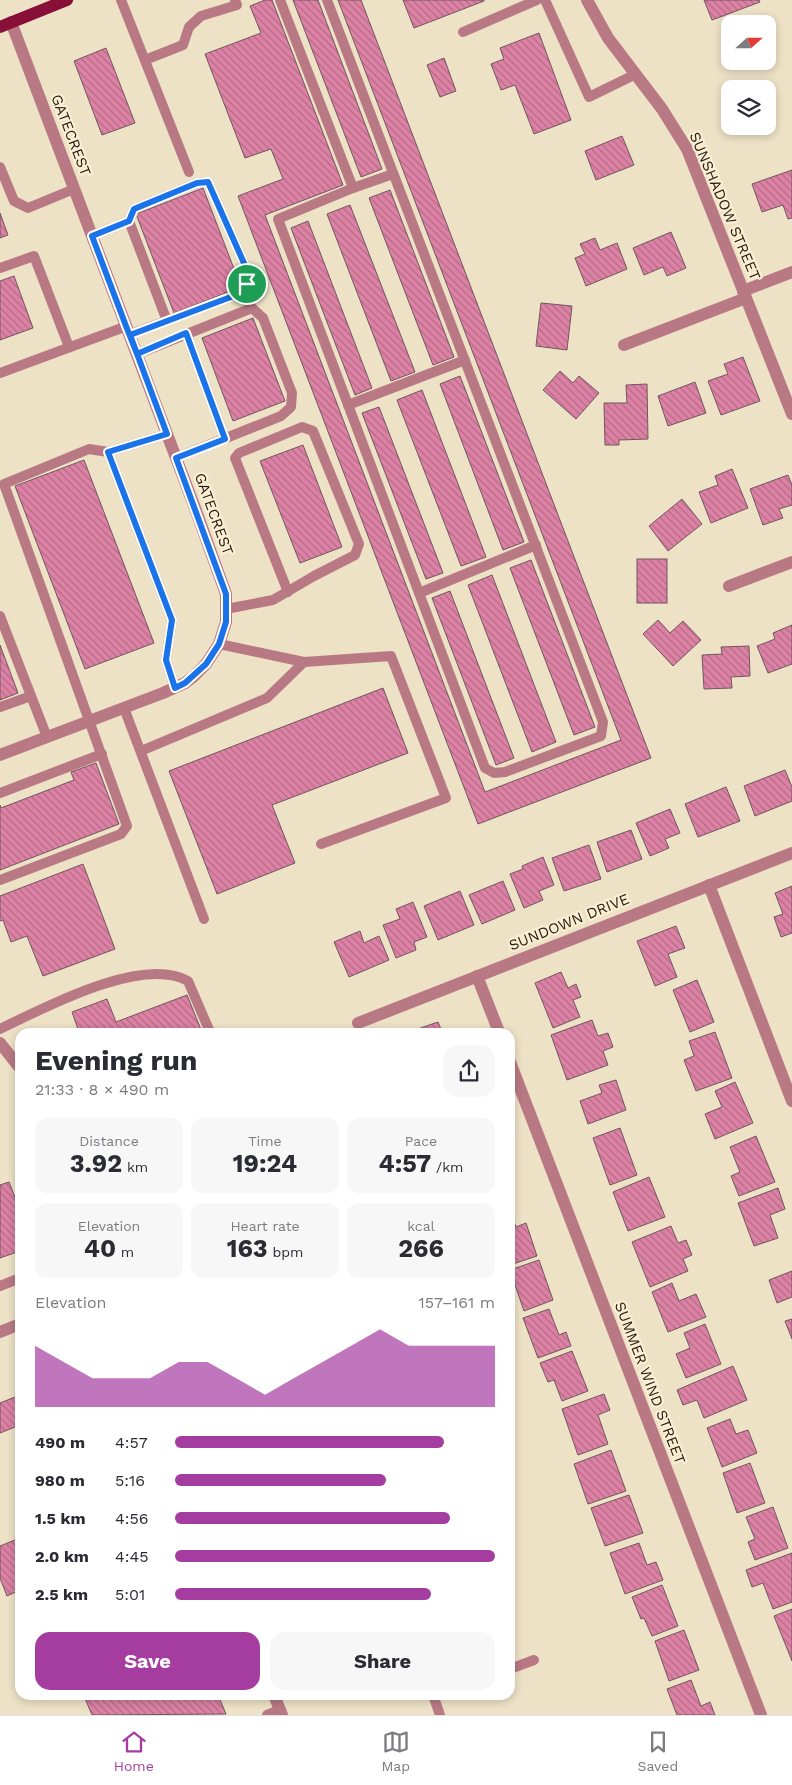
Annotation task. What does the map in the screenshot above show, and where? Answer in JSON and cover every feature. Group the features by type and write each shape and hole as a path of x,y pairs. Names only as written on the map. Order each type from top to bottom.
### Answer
{"main road":[{"path":"6,25 67,0"}],"street":[{"name":"SUNSHADOW STREET","path":"587,0 608,38 662,109 687,149 792,414"},
{"name":"GATECREST","path":"0,755 185,683 206,664 219,644 226,622 226,594 176,458 74,189 6,25"},
{"path":"624,345 745,295 792,272"},
{"path":"729,586 792,562"},
{"name":"SUNDOWN DRIVE","path":"358,1023 792,852"},
{"path":"709,884 792,1100"},
{"path":"477,976 497,1028"},
{"path":"0,1043 15,1062"},
{"name":"SUMMER WIND STREET","path":"515,1075 760,1715"},
{"path":"0,1332 15,1326"},
{"path":"276,1700 281,1712"}],"lane":[{"path":"121,0 189,172"},
{"path":"145,60 183,45 189,27 201,16 237,5 235,0"},
{"path":"280,0 353,188"},
{"path":"327,0 603,722 601,736 505,772 494,773 485,768 278,219 353,188 393,174"},
{"path":"463,32 537,0"},
{"path":"545,0 589,97 636,74"},
{"path":"0,167 14,201 28,208 74,189"},
{"path":"0,373 69,348 167,320 244,292 247,284 247,270 208,182 197,183 134,209 129,221 167,320"},
{"path":"92,236 129,221"},
{"path":"0,268 34,256 69,348"},
{"path":"137,354 252,308 263,318 292,392 291,407 281,416 176,458"},
{"path":"186,333 225,439"},
{"path":"348,405 465,360"},
{"path":"226,609 273,600 288,592 314,576 355,555 359,544 313,431 302,427 239,453 235,458 288,592"},
{"path":"0,880 121,834 127,826 4,484 89,449 108,452 167,434"},
{"path":"108,452 172,620 166,660 175,688"},
{"path":"419,593 536,546"},
{"path":"0,616 47,737"},
{"path":"219,644 304,662 391,656 446,798 321,844"},
{"path":"140,751 267,698 304,662"},
{"path":"0,707 31,696"},
{"path":"124,708 204,919"},
{"path":"0,793 102,754"},
{"path":"0,1029 69,996 110,982 148,974 181,977 188,981 208,1028"},
{"path":"0,1286 15,1280"},
{"path":"515,1667 534,1660"},
{"path":"438,1700 440,1715"},
{"path":"267,1715 281,1712"}],"building":[{"path":"265,0 272,0 343,185 265,215 485,792 621,740 338,0 361,0 651,758 478,824 238,196 283,179 271,149 245,158 205,54 261,33 250,6"},
{"path":"293,0 318,0 382,169 361,177"},
{"path":"403,0 484,0 484,1 414,28"},
{"path":"704,0 759,0 760,2 721,15 712,20"},
{"path":"539,33 571,120 534,134 515,85 501,90 491,64 504,59 500,48"},
{"path":"106,48 135,123 102,135 74,61"},
{"path":"444,58 456,91 440,97 427,65"},
{"path":"622,136 634,165 596,180 585,151"},
{"path":"792,170 792,218 788,219 783,205 762,212 752,184"},
{"path":"203,188 241,287 174,313 136,214"},
{"path":"390,190 454,357 433,365 369,198"},
{"path":"350,205 415,372 391,381 327,214"},
{"path":"0,213 8,235 0,238"},
{"path":"308,221 372,388 355,395 291,228"},
{"path":"671,232 686,268 667,276 663,267 644,275 633,248"},
{"path":"595,238 600,250 617,243 627,269 586,286 575,258 585,254 580,244"},
{"path":"14,276 33,328 0,340 0,281"},
{"path":"541,303 572,306 567,350 536,346"},
{"path":"253,318 285,401 233,421 202,338"},
{"path":"743,357 760,401 721,415 708,381 728,374 724,364"},
{"path":"560,371 573,383 579,376 599,393 576,419 543,390"},
{"path":"460,376 524,542 503,550 440,384"},
{"path":"695,382 706,413 668,426 658,396"},
{"path":"647,384 648,439 619,440 619,445 605,445 604,403 627,403 626,385"},
{"path":"422,390 486,557 461,566 397,400"},
{"path":"379,407 443,573 426,579 362,413"},
{"path":"303,445 342,547 300,563 260,461"},
{"path":"84,460 154,643 85,669 15,486"},
{"path":"732,469 748,508 711,523 699,492 718,485 715,476"},
{"path":"788,475 792,485 792,505 779,509 783,518 763,525 750,489"},
{"path":"682,499 702,524 668,551 649,526"},
{"path":"637,559 667,559 667,603 637,603"},
{"path":"531,560 595,727 574,735 510,568"},
{"path":"492,575 556,742 532,752 468,585"},
{"path":"450,591 514,758 496,765 432,598"},
{"path":"658,620 670,633 683,621 701,640 673,666 643,634"},
{"path":"792,625 792,664 768,673 757,646 775,639 773,633"},
{"path":"0,645 18,693 0,700"},
{"path":"749,646 750,676 731,677 732,688 704,689 702,655 722,654 721,647"},
{"path":"383,688 408,753 272,805 295,863 217,894 169,771"},
{"path":"96,763 119,824 0,870 0,805 1,808 74,780 71,772"},
{"path":"785,770 792,787 792,801 755,816 744,786"},
{"path":"726,787 740,821 698,837 685,804"},
{"path":"670,809 680,833 665,839 669,848 650,856 636,823"},
{"path":"631,830 642,859 607,872 597,842"},
{"path":"589,845 601,879 564,891 552,858"},
{"path":"543,857 554,885 539,891 543,900 524,908 510,874 523,869 522,866"},
{"path":"83,864 115,949 43,976 27,936 11,942 3,920 0,921 0,896"},
{"path":"503,881 515,910 482,924 469,895"},
{"path":"792,886 792,933 781,937 774,917 783,914 775,893"},
{"path":"460,891 474,925 438,940 424,906"},
{"path":"413,902 427,937 414,942 416,950 396,958 383,925 400,919 396,909"},
{"path":"676,926 685,948 668,954 677,977 655,986 637,941"},
{"path":"360,931 364,943 379,936 389,960 349,977 334,942"},
{"path":"561,972 568,988 576,984 581,997 573,1000 580,1017 553,1028 535,983"},
{"path":"697,980 714,1022 690,1032 673,990"},
{"path":"187,995 200,1028 78,1028 72,1012 107,999 116,1022"},
{"path":"592,1020 598,1036 608,1033 613,1047 603,1051 608,1065 567,1080 551,1035"},
{"path":"438,1022 440,1028 421,1028"},
{"path":"715,1032 732,1078 696,1091 684,1060 694,1056 689,1041"},
{"path":"616,1080 626,1110 588,1124 580,1101 602,1093 599,1085"},
{"path":"735,1082 753,1123 715,1139 705,1114 722,1107 715,1091"},
{"path":"620,1128 637,1175 610,1185 593,1138"},
{"path":"756,1136 775,1182 739,1196 731,1176 740,1172 730,1147"},
{"path":"649,1177 665,1217 628,1231 613,1192"},
{"path":"9,1182 15,1197 15,1253 0,1258 0,1185"},
{"path":"778,1188 785,1209 770,1215 778,1238 754,1246 738,1203"},
{"path":"526,1223 537,1256 515,1263 515,1224 516,1227"},
{"path":"671,1226 678,1243 686,1240 692,1255 683,1259 688,1271 650,1287 632,1242"},
{"path":"539,1260 553,1300 524,1311 515,1285 515,1268"},
{"path":"792,1271 792,1297 777,1303 769,1280"},
{"path":"672,1283 679,1301 696,1294 706,1317 668,1332 652,1292"},
{"path":"549,1309 559,1335 566,1332 571,1346 538,1358 523,1318"},
{"path":"792,1319 792,1339 785,1321"},
{"path":"705,1324 721,1364 686,1378 676,1354 690,1348 684,1333"},
{"path":"572,1351 588,1391 562,1401 554,1380 548,1382 540,1363"},
{"path":"733,1366 747,1400 704,1418 697,1400 683,1405 677,1390"},
{"path":"604,1394 610,1410 598,1415 608,1444 578,1455 562,1409"},
{"path":"15,1397 15,1427 0,1433 0,1403"},
{"path":"730,1419 736,1434 748,1430 757,1453 722,1467 707,1428"},
{"path":"611,1450 626,1491 588,1504 574,1464"},
{"path":"750,1463 765,1503 737,1513 723,1473"},
{"path":"629,1495 643,1533 605,1546 591,1508"},
{"path":"773,1507 788,1548 755,1560 748,1542 755,1539 746,1517"},
{"path":"15,1540 15,1592 7,1596 0,1578 0,1546"},
{"path":"639,1543 647,1565 656,1562 663,1580 625,1594 610,1553"},
{"path":"792,1553 792,1602 773,1609 763,1583 752,1587 746,1570"},
{"path":"662,1585 678,1626 652,1636 644,1618 641,1619 632,1597"},
{"path":"792,1609 792,1661 774,1616"},
{"path":"684,1630 699,1670 669,1681 655,1641"},
{"path":"691,1680 701,1706 710,1702 715,1715 677,1715 667,1689"},
{"path":"86,1700 220,1700 226,1714 92,1715"}],"route":[{"path":"247,284 244,292 130,335 167,434 108,452 172,620 166,660 175,688 185,683 206,664 219,644 226,622 226,594 176,458 225,439 186,333 137,354 92,236 129,221 134,209 197,183 208,182 247,270 247,284"}]}
